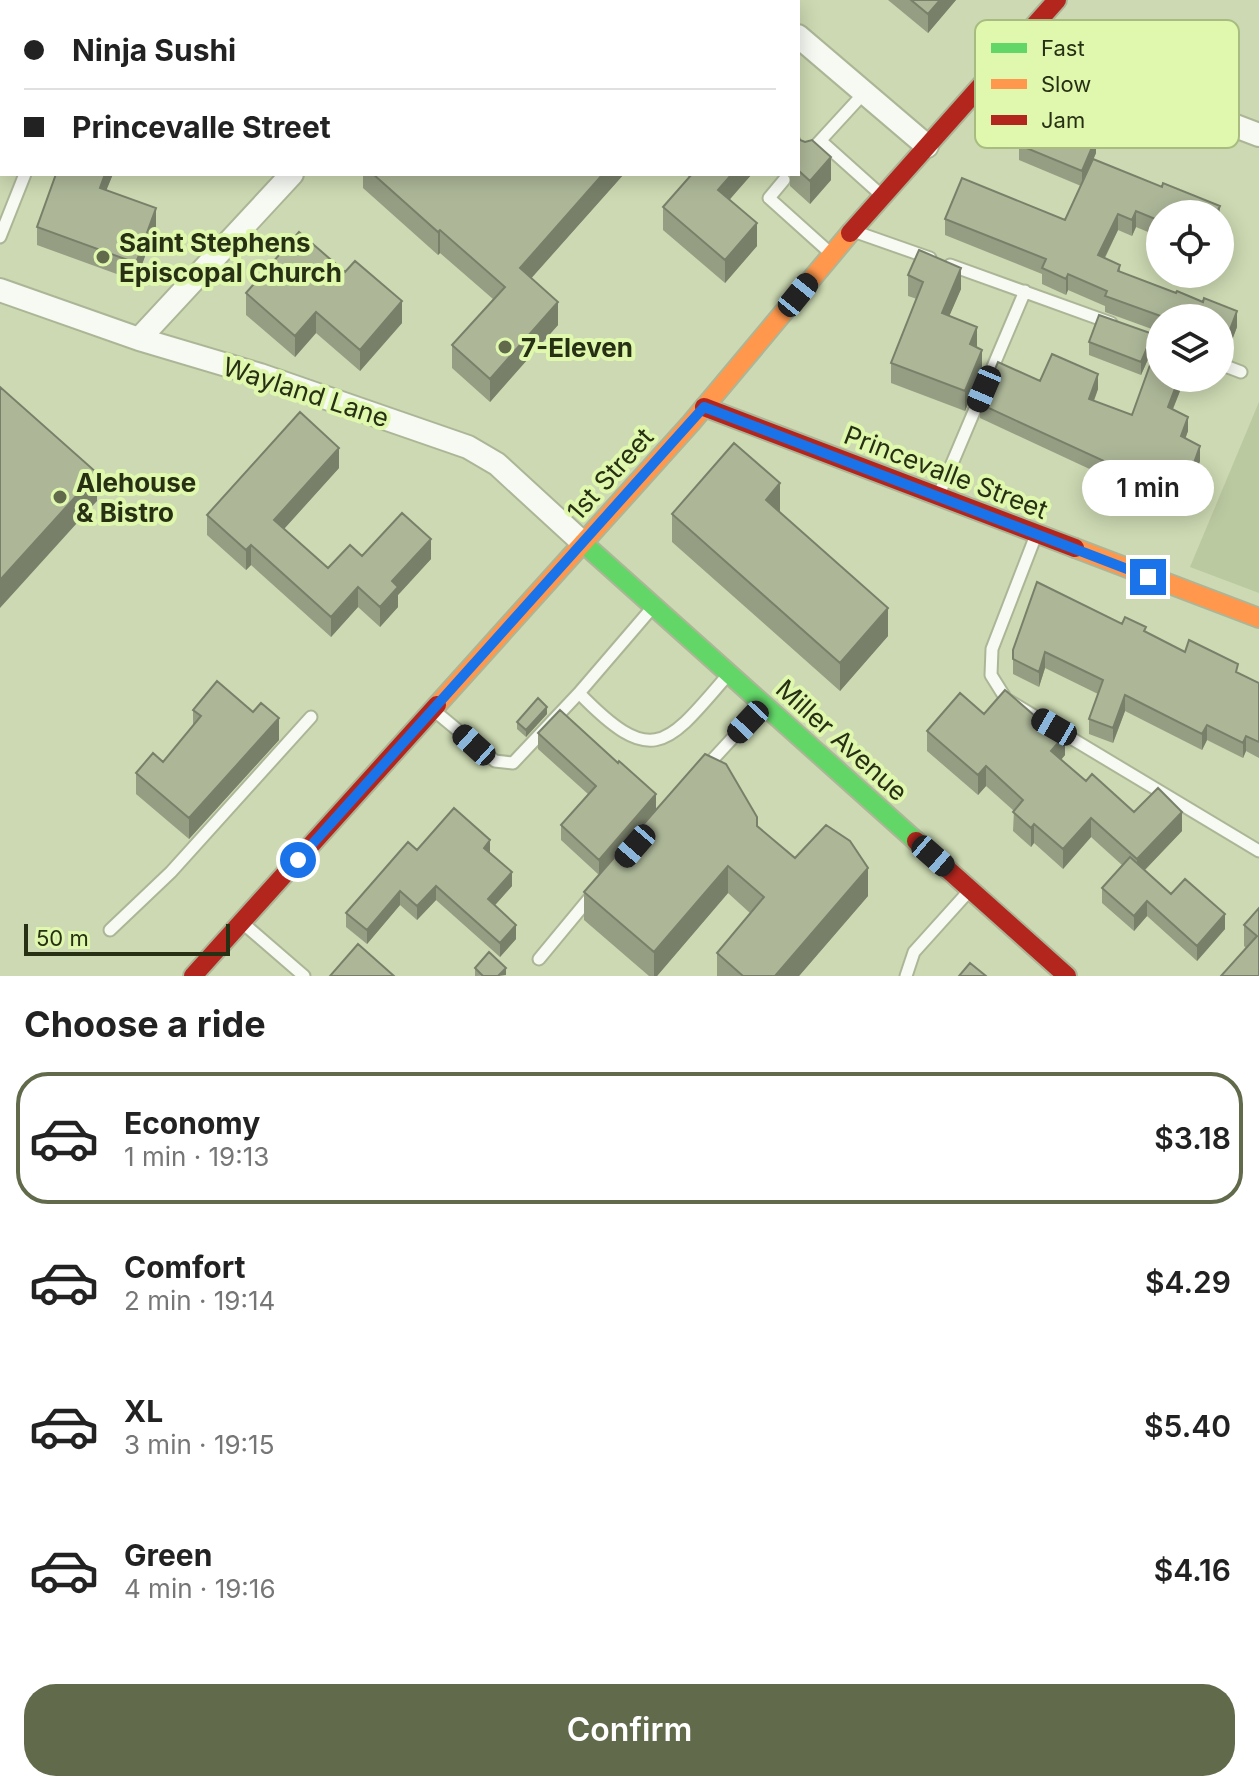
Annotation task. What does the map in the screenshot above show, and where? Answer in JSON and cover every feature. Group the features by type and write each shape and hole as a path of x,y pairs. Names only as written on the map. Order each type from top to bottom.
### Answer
{"main road":[{"name":"1st Street","path":"1039,20 1057,0"},
{"name":"1st Street","path":"193,976 704,407 831,254 975,92"},
{"name":"Princevalle Street","path":"704,407 1259,618"},
{"name":"Miller Avenue","path":"583,543 1067,976"}],"street":[{"path":"800,38 927,146"},
{"path":"1239,127 1259,135"},
{"path":"139,339 290,176"},
{"name":"Wayland Lane","path":"0,290 468,447 497,464 583,543"}],"lane":[{"path":"806,157 864,93"},
{"path":"821,141 882,197"},
{"path":"0,237 24,176"},
{"path":"784,180 769,198 831,254"},
{"path":"852,231 1120,326"},
{"path":"938,497 1025,291"},
{"path":"1234,369 1241,372"},
{"path":"1036,535 992,649 991,675 1006,699 1259,851"},
{"path":"434,709 495,761 513,763 653,607"},
{"path":"579,693 607,721 637,740 666,738 686,724 728,674"},
{"path":"697,776 764,704"},
{"path":"110,930 171,872 311,717"},
{"path":"539,959 601,885"},
{"path":"906,976 914,952 971,889"},
{"path":"242,921 304,976"}],"green space":[{"path":"1259,402 1259,593 1190,567"}],"building":[{"path":"911,0 940,0 928,14"},
{"path":"800,140 812,140 831,157 810,181 800,172"},
{"path":"1026,148 1092,148 1082,171"},
{"path":"1093,159 1162,187 1163,183 1205,200 1146,200 1146,215 1136,211 1132,220 1118,214 1098,255 1120,265 1118,271 1146,282 1146,288 1177,291 1203,302 1204,298 1219,304 1146,304 1146,311 1105,296 1107,291 1068,274 1066,279 1042,268 1046,259 945,219 962,178 1065,220"},
{"path":"55,176 104,176 100,188 156,208 136,263 37,227"},
{"path":"375,176 601,176 520,268 558,302 490,379 452,345 505,287 440,230 438,232"},
{"path":"690,176 730,176 718,190 757,223 725,260 663,207"},
{"path":"299,232 345,272 355,261 402,301 360,350 316,312 295,336 246,293"},
{"path":"919,250 961,268 942,313 977,327 970,344 982,350 965,391 891,363 923,282 908,275"},
{"path":"1099,315 1146,332 1146,350 1141,362 1089,342"},
{"path":"1052,354 1098,374 1089,399 1132,415 1146,376 1146,392 1174,392 1168,407 1188,417 1181,436 1200,446 1190,474 1178,467 1169,491 980,404 998,362 1040,381"},
{"path":"0,387 97,473 0,580"},
{"path":"300,412 339,448 274,520 328,568 350,545 362,556 402,513 431,539 392,581 398,587 380,607 358,587 331,617 251,545 246,550 207,515"},
{"path":"734,443 780,483 766,500 888,608 840,663 672,514"},
{"path":"1037,582 1122,624 1125,617 1146,627 1144,631 1185,652 1189,640 1238,664 1236,672 1259,683 1259,742 1246,736 1243,743 1207,725 1202,734 1125,695 1113,728 1089,719 1103,680 1045,652 1039,672 1013,659 1013,650"},
{"path":"217,681 253,712 261,703 279,718 189,818 136,773 153,753 163,762 201,716 193,710"},
{"path":"1005,690 1043,723 1047,719 1065,735 1051,751 1086,781 1092,774 1134,812 1158,788 1182,812 1137,859 1091,818 1063,849 1034,824 1031,828 1013,812 1023,800 986,766 978,775 927,731 960,693 984,714"},
{"path":"538,698 547,707 526,730 517,722"},
{"path":"560,710 656,794 599,860 561,825 596,786 538,733"},
{"path":"705,754 726,764 757,817 757,826 795,858 826,825 850,841 868,868 775,976 743,976 717,953 764,897 728,866 654,952 584,892"},
{"path":"454,808 490,840 484,848 512,872 488,899 516,925 500,943 436,886 417,906 400,891 367,930 346,913 408,842 417,850"},
{"path":"1130,857 1171,894 1185,879 1225,914 1197,946 1147,901 1134,916 1102,888"},
{"path":"1259,908 1259,976 1221,976 1257,936 1244,925"},
{"path":"358,944 394,976 330,976"},
{"path":"489,952 506,968 498,976 483,976 475,968"},
{"path":"970,963 986,976 959,976"}],"traffic: fast":[{"path":"583,543 916,841"}],"traffic: slow":[{"path":"437,705 691,423 850,233"},
{"path":"1075,548 1259,618"}],"traffic: jam":[{"path":"1039,20 1057,0"},
{"path":"850,233 975,92"},
{"path":"704,407 1075,548"},
{"path":"193,976 437,705"},
{"path":"916,841 1067,976"}],"place":[{"name":"Saint Stephens Episcopal Church","path":"103,257"},
{"name":"7-Eleven","path":"505,347"},
{"name":"Alehouse & Bistro","path":"60,497"}],"route":[{"path":"298,860 704,407 1148,577"}]}
